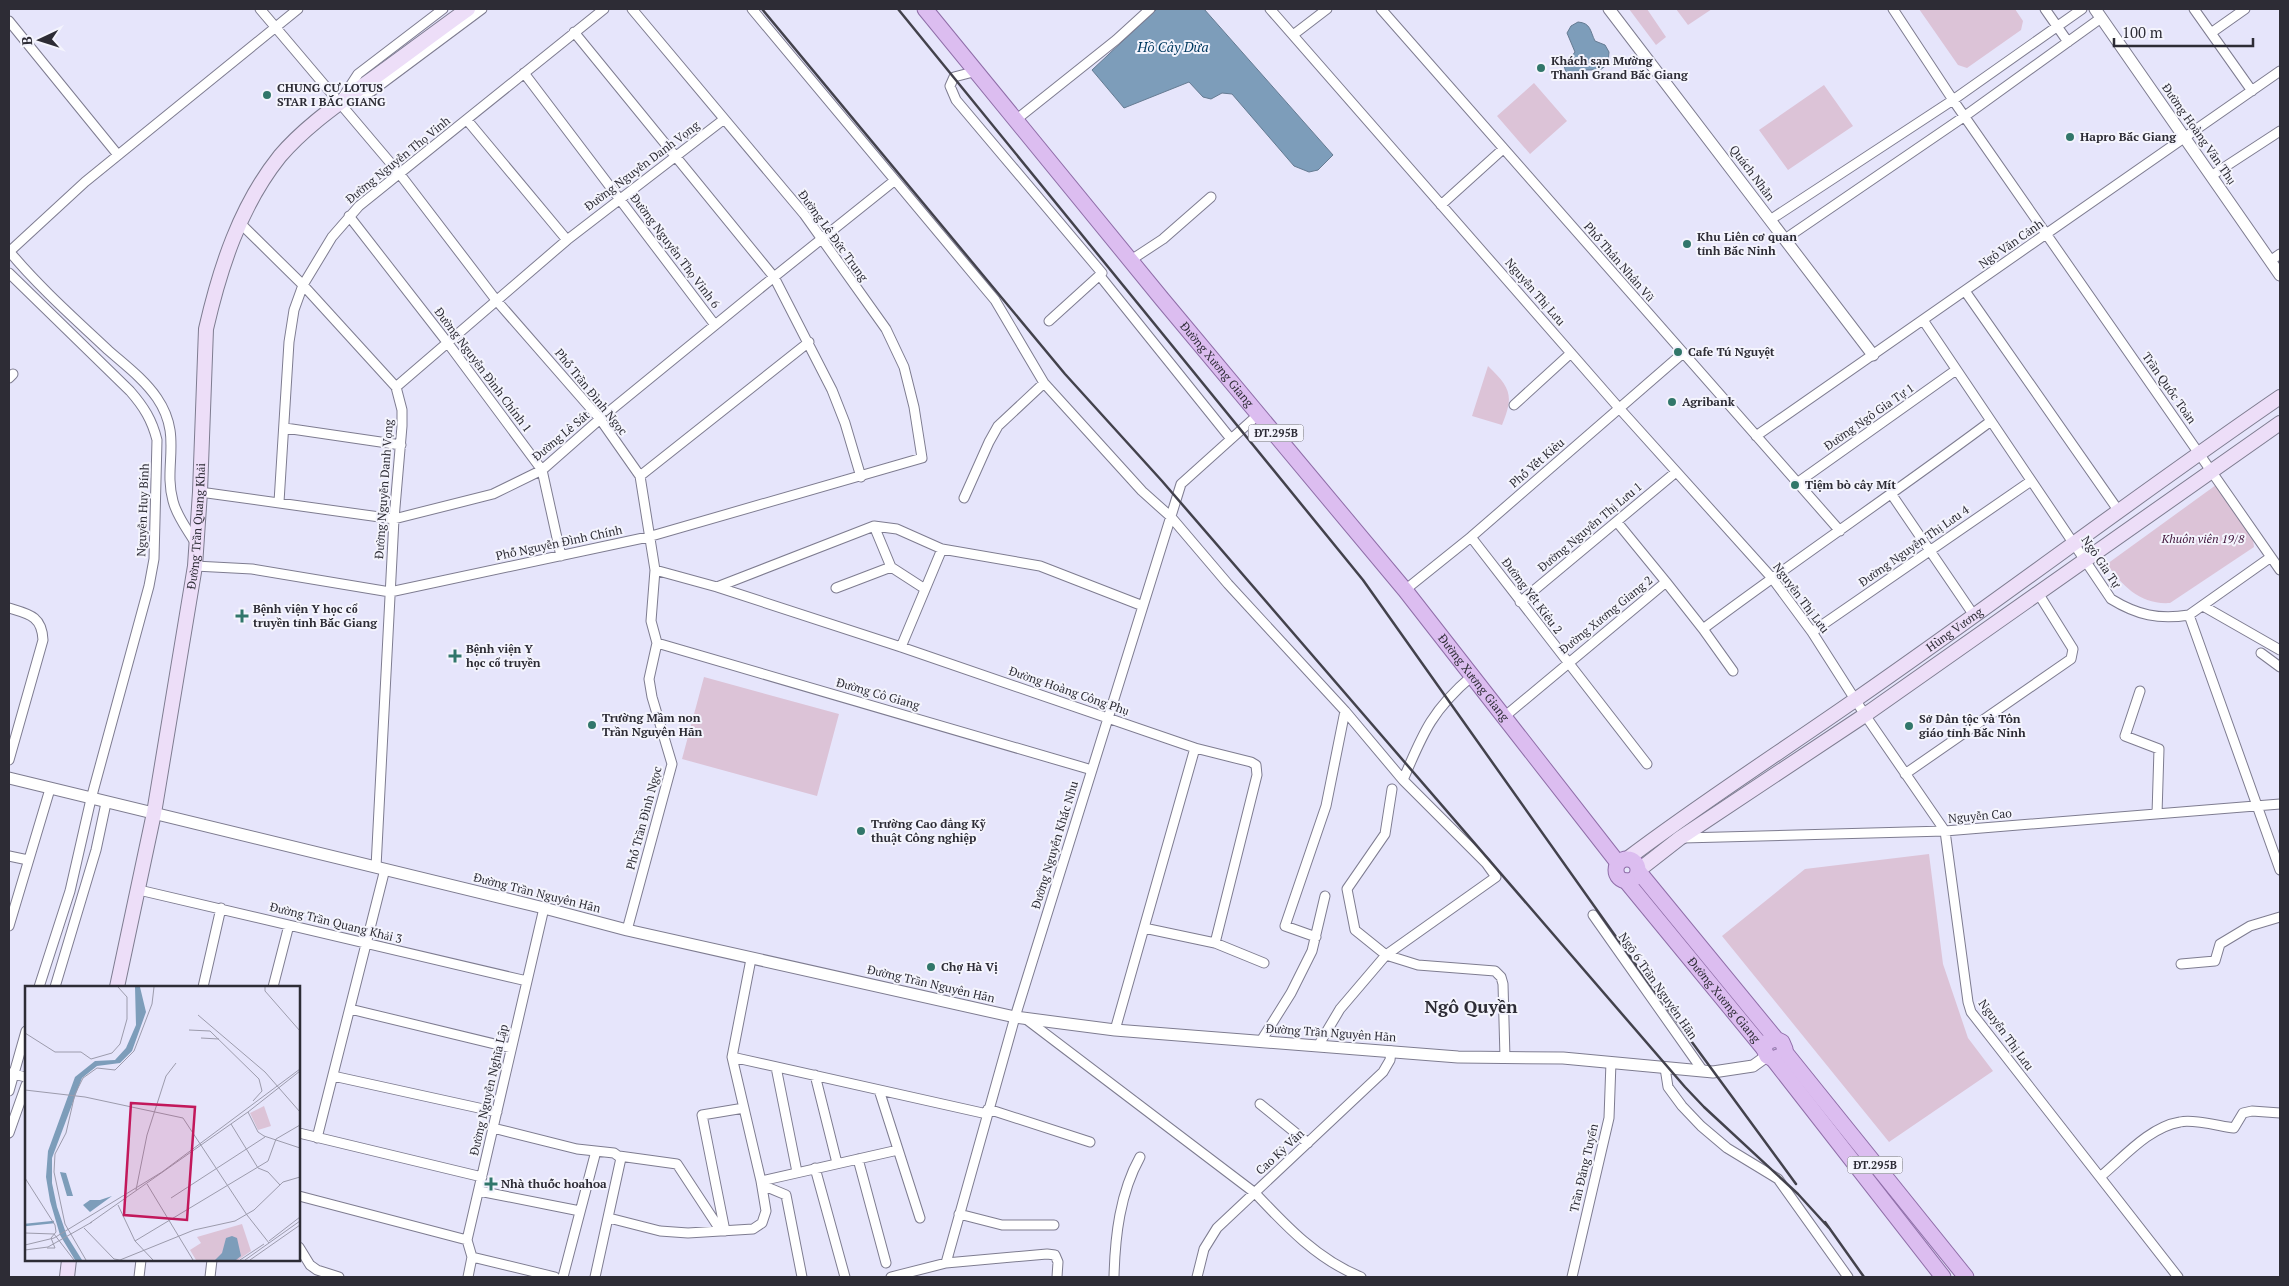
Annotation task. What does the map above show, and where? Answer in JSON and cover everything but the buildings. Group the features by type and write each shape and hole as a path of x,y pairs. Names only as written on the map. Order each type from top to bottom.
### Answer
{"main road":[{"path":"339,103 468,9"},
{"name":"Đường Xương Giang","path":"925,9 978,71 1131,260 1260,413 1405,590 1504,718 1623,861"},
{"name":"Đường Trần Quang Khải","path":"117,986 154,813 194,566 200,492 206,329 212,301 240,223 256,191 281,155 324,114 339,103"},
{"path":"2275,400 2280,418"},
{"name":"Hùng Vương","path":"1623,861 1697,806 1855,700 2073,542 2275,400"},
{"name":"Hùng Vương","path":"1635,874 1707,819 1865,715 2280,423"},
{"path":"2141,494 2154,512"},
{"path":"1697,806 1707,819"},
{"name":"ĐT.295B","path":"1633,860 1635,874 1619,878 1616,873 1623,861 1633,860"},
{"name":"Đường Xương Giang","path":"1635,874 1776,1039 1784,1045 1772,1054"},
{"name":"Đường Xương Giang","path":"1635,874 1943,1277"},
{"name":"Đường Xương Giang","path":"1772,1054 1966,1277"},
{"path":"67,1277 69,1261"}],"street":[{"name":"Phố Trần Đình Ngọc","path":"260,9 399,173 496,300 600,419 640,476 648,537 655,570 651,621 657,643 649,679 652,697 672,764 627,930"},
{"path":"196,544 179,516 172,500 170,478 172,450 169,426 157,398 140,378 88,331 9,251 118,155 298,9"},
{"name":"Đường Trần Quang Khải","path":"339,103 358,74 443,9"},
{"name":"Đường Trần Quang Khải","path":"339,103 372,91 482,9"},
{"name":"Đường Nguyễn Thọ Vinh","path":"279,502 289,342 294,310 303,285 332,238 349,216 399,173 604,9"},
{"name":"Đường Lê Đức Trung","path":"632,9 723,120 804,214 886,330 904,367 914,407 922,458"},
{"path":"752,9 994,300 1044,383 1142,491 1171,517 1228,584 1345,712 1403,780 1486,863 1496,877 1386,955 1340,1009 1318,1046"},
{"path":"1017,119 1116,40 1150,9"},
{"name":"Nguyễn Thị Lưu","path":"1270,9 1619,408 1772,578 1812,632 1865,715 1945,831 1968,1002 1971,1012 2178,1277"},
{"path":"1293,35 1327,9"},
{"name":"Phố Thân Nhân Vũ","path":"1380,9 1840,531"},
{"name":"Quách Nhẫn","path":"1609,9 1873,355"},
{"name":"Trần Quốc Toản","path":"1893,9 2280,570"},
{"path":"2045,9 2068,42"},
{"path":"1770,220 1954,100 2082,9"},
{"path":"2194,9 2252,91"},
{"path":"2211,33 2245,9"},
{"path":"1785,239 1965,116 2068,42 2098,13"},
{"name":"Đường Hoàng Văn Thụ","path":"2098,13 2280,275"},
{"path":"9,21 118,155"},
{"path":"574,32 774,277 809,342 842,415 861,477"},
{"path":"978,71 954,77 950,86 956,100 1101,271 1100,276 1231,439"},
{"name":"Ngô Văn Cảnh","path":"1756,436 2280,71"},
{"name":"Đường Nguyễn Thọ Vinh 6","path":"524,73 716,325"},
{"path":"466,120 567,240"},
{"name":"Đường Nguyễn Danh Vọng","path":"317,1138 367,944 380,868 390,592 401,445 402,410 396,387 567,240 723,120"},
{"path":"2211,176 2279,135"},
{"path":"1442,205 1504,149"},
{"name":"Đường Lê Sát","path":"200,492 394,519 493,494 542,470 600,419 894,181"},
{"path":"1131,260 1162,239 1211,197"},
{"name":"Đường Nguyễn Đình Chính 1","path":"349,216 447,342 542,470 561,556"},
{"path":"240,223 303,285 396,387"},
{"path":"2270,261 2280,254"},
{"name":"Nguyễn Huy Bính","path":"9,272 130,391 145,409 157,440 154,559 150,586 99,801"},
{"path":"1049,321 1100,276"},
{"path":"1964,291 2118,510"},
{"name":"Ngô Gia Tự","path":"1923,320 2111,599 2128,609 2146,616 2170,618 2189,615"},
{"path":"640,476 809,342"},
{"path":"1514,404 1571,353"},
{"name":"Phố Yết Kiêu","path":"1405,590 1471,537 1683,353"},
{"name":"Đường Ngô Gia Tự 1","path":"1797,484 1956,370"},
{"path":"964,498 988,442 998,426 1044,383"},
{"name":"Đường Nguyễn Khắc Nhu","path":"946,1263 988,1112 1021,1018 1092,770 1181,484 1260,413"},
{"path":"1703,629 1772,578 1892,495 1991,421"},
{"path":"285,428 401,445"},
{"name":"Phố Nguyễn Đình Chính","path":"194,566 252,569 390,592 648,537 922,458"},
{"name":"Đường Nguyễn Thị Lưu 1","path":"1520,602 1676,472"},
{"name":"Đường Nguyễn Thị Lưu 4","path":"1812,632 2031,481"},
{"path":"1892,495 1974,614"},
{"name":"Đường Xương Giang 2","path":"1504,718 1567,663 1666,582 1617,522"},
{"path":"717,587 858,530 874,526 898,528 942,549 1040,566 1143,606"},
{"path":"874,526 892,567 925,589"},
{"name":"Đường Yết Kiêu 2","path":"1471,537 1647,764"},
{"path":"901,647 942,549"},
{"path":"2271,557 2189,615 2280,870"},
{"path":"836,588 892,567"},
{"name":"Đường Hoàng Công Phụ","path":"655,570 717,587 901,647 1196,748 1251,762 1256,766 1257,775 1215,943"},
{"path":"1666,582 1734,671"},
{"path":"1906,774 2071,659 2073,649 2038,593"},
{"path":"2203,606 2280,650"},
{"path":"9,608 35,617 42,626 43,640 9,760"},
{"name":"Đường Cô Giang","path":"657,643 1092,770"},
{"path":"2261,653 2280,667"},
{"path":"1403,780 1419,741 1440,706 1472,676"},
{"path":"2140,690 2125,736 2159,749 2157,814"},
{"path":"1316,937 1285,926 1326,806 1345,712"},
{"path":"1115,1030 1196,748"},
{"name":"Đường Trần Nguyên Hãn","path":"9,778 544,908 627,930 1021,1018 1115,1030 1458,1057 1564,1058 1713,1072 1753,1066 1772,1054"},
{"path":"9,926 50,789"},
{"path":"1392,789 1385,834 1347,889 1355,930 1386,955 1418,965 1495,971 1501,977 1503,984 1506,1058"},
{"path":"39,986 99,801"},
{"path":"55,986 96,850 99,801"},
{"name":"Nguyễn Cao","path":"1680,838 1945,831 2280,804"},
{"path":"9,856 28,860"},
{"name":"Đường Trần Quang Khải 3","path":"138,890 527,981"},
{"path":"1261,1041 1301,974 1312,951 1325,896"},
{"path":"203,986 221,908"},
{"name":"Đường Nguyễn Nghĩa Lập","path":"467,1240 544,908"},
{"name":"Ngõ 6 Trần Nguyên Hãn","path":"1593,915 1703,1071"},
{"path":"2181,964 2214,961 2220,944 2250,926 2280,917"},
{"path":"273,986 289,925"},
{"path":"1144,928 1215,943 1264,963"},
{"path":"609,1218 660,1231 688,1233 753,1229 762,1223 766,1211 761,1183 732,1057 751,959"},
{"path":"350,1010 512,1048"},
{"path":"1021,1018 1255,1193 1285,1225 1323,1257 1361,1277"},
{"path":"9,1091 25,1034"},
{"name":"Cao Kỳ Vân","path":"1197,1277 1204,1249 1217,1228 1383,1072 1390,1060 1391,1051"},
{"path":"732,1057 988,1112 1090,1142"},
{"name":"Trần Đăng Tuyển","path":"1572,1277 1608,1118 1611,1062"},
{"path":"776,1066 797,1172"},
{"path":"1666,1068 1668,1087 1682,1106 1701,1126 1727,1148 1778,1179 1848,1277"},
{"path":"13,1074 25,1080"},
{"path":"815,1075 837,1164"},
{"path":"333,1076 497,1112"},
{"path":"9,1133 25,1083"},
{"path":"879,1090 920,1218"},
{"path":"1260,1104 1308,1143"},
{"path":"723,1231 702,1115 744,1108"},
{"path":"2100,1177 2147,1137 2171,1124 2181,1121 2234,1128 2243,1113 2252,1111 2280,1113"},
{"path":"493,1128 577,1149 614,1153 619,1156 677,1164 723,1231"},
{"path":"300,1133 482,1177"},
{"path":"761,1183 797,1172 898,1150"},
{"path":"562,1277 596,1152"},
{"path":"595,1277 622,1163 619,1156"},
{"path":"1114,1277 1116,1237 1124,1195 1131,1173 1140,1157"},
{"path":"858,1159 886,1263"},
{"path":"815,1168 845,1277"},
{"path":"761,1183 786,1195 802,1277"},
{"path":"479,1191 580,1210"},
{"path":"300,1196 467,1240 472,1257 468,1277"},
{"path":"960,1214 1002,1225 1054,1224"},
{"path":"300,1249 310,1265 318,1270 340,1277"},
{"path":"891,1277 946,1263 1047,1254 1055,1256 1058,1262 1057,1277"},
{"path":"472,1257 555,1277"},
{"path":"139,1277 141,1261"},
{"path":"210,1277 212,1261"}],"green space":[{"path":"1629,9 1647,9 1666,37 1656,45"},
{"path":"1676,9 1712,9 1688,25"},
{"path":"1919,9 2015,9 2023,21 2021,30 1967,68 1958,65"},
{"path":"1534,83 1567,121 1530,154 1497,116"},
{"path":"1824,85 1853,126 1788,170 1759,130"},
{"path":"1488,366 1502,380 1508,393 1508,407 1502,425 1472,416"},
{"name":"Khuôn viên 19/8","path":"2216,485 2253,539 2254,547 2170,603 2150,601 2126,587 2107,564"},
{"path":"704,677 839,714 817,796 682,759"},
{"path":"1929,854 1943,964 1968,1038 1993,1071 1889,1142 1722,936 1805,869"}],"water":[{"name":"Hồ Cây Dừa","path":"1157,9 1204,9 1333,155 1318,170 1309,172 1294,166 1232,94 1222,93 1211,99 1203,97 1189,82 1124,108 1092,70"},
{"path":"1578,22 1588,26 1595,41 1605,45 1609,52 1608,64 1600,70 1586,70 1576,77 1568,74 1564,66 1575,52 1567,33 1571,26"}],"railway":[{"path":"762,9 1065,374 1162,481 1685,1087 1798,1194 1829,1228"},
{"path":"898,9 1363,580 1653,989 1796,1184"},
{"path":"1825,1222 1864,1277"}],"place":[{"name":"Khách sạn Mường Thanh Grand Bắc Giang","path":"1541,68"},
{"name":"CHUNG CƯ LOTUS STAR I BẮC GIANG","path":"267,95"},
{"name":"Hapro Bắc Giang","path":"2070,137"},
{"name":"Khu Liên cơ quan tỉnh Bắc Ninh","path":"1687,244"},
{"name":"Cafe Tú Nguyệt","path":"1678,352"},
{"name":"Agribank","path":"1672,402"},
{"name":"Tiệm bò cây Mít","path":"1795,485"},
{"name":"Bệnh viện Y học cổ truyền tỉnh Bắc Giang","path":"242,616"},
{"name":"Bệnh viện Y học cổ truyền","path":"455,656"},
{"name":"Trường Mầm non Trần Nguyên Hãn","path":"592,725"},
{"name":"Sở Dân tộc và Tôn giáo tỉnh Bắc Ninh","path":"1909,726"},
{"name":"Trường Cao đẳng Kỹ thuật Công nghiệp","path":"861,831"},
{"name":"Chợ Hà Vị","path":"931,967"},
{"name":"Nhà thuốc hoahoa","path":"491,1184"}],"district":[{"name":"Ngô Quyền","path":"1471,1007"}]}
